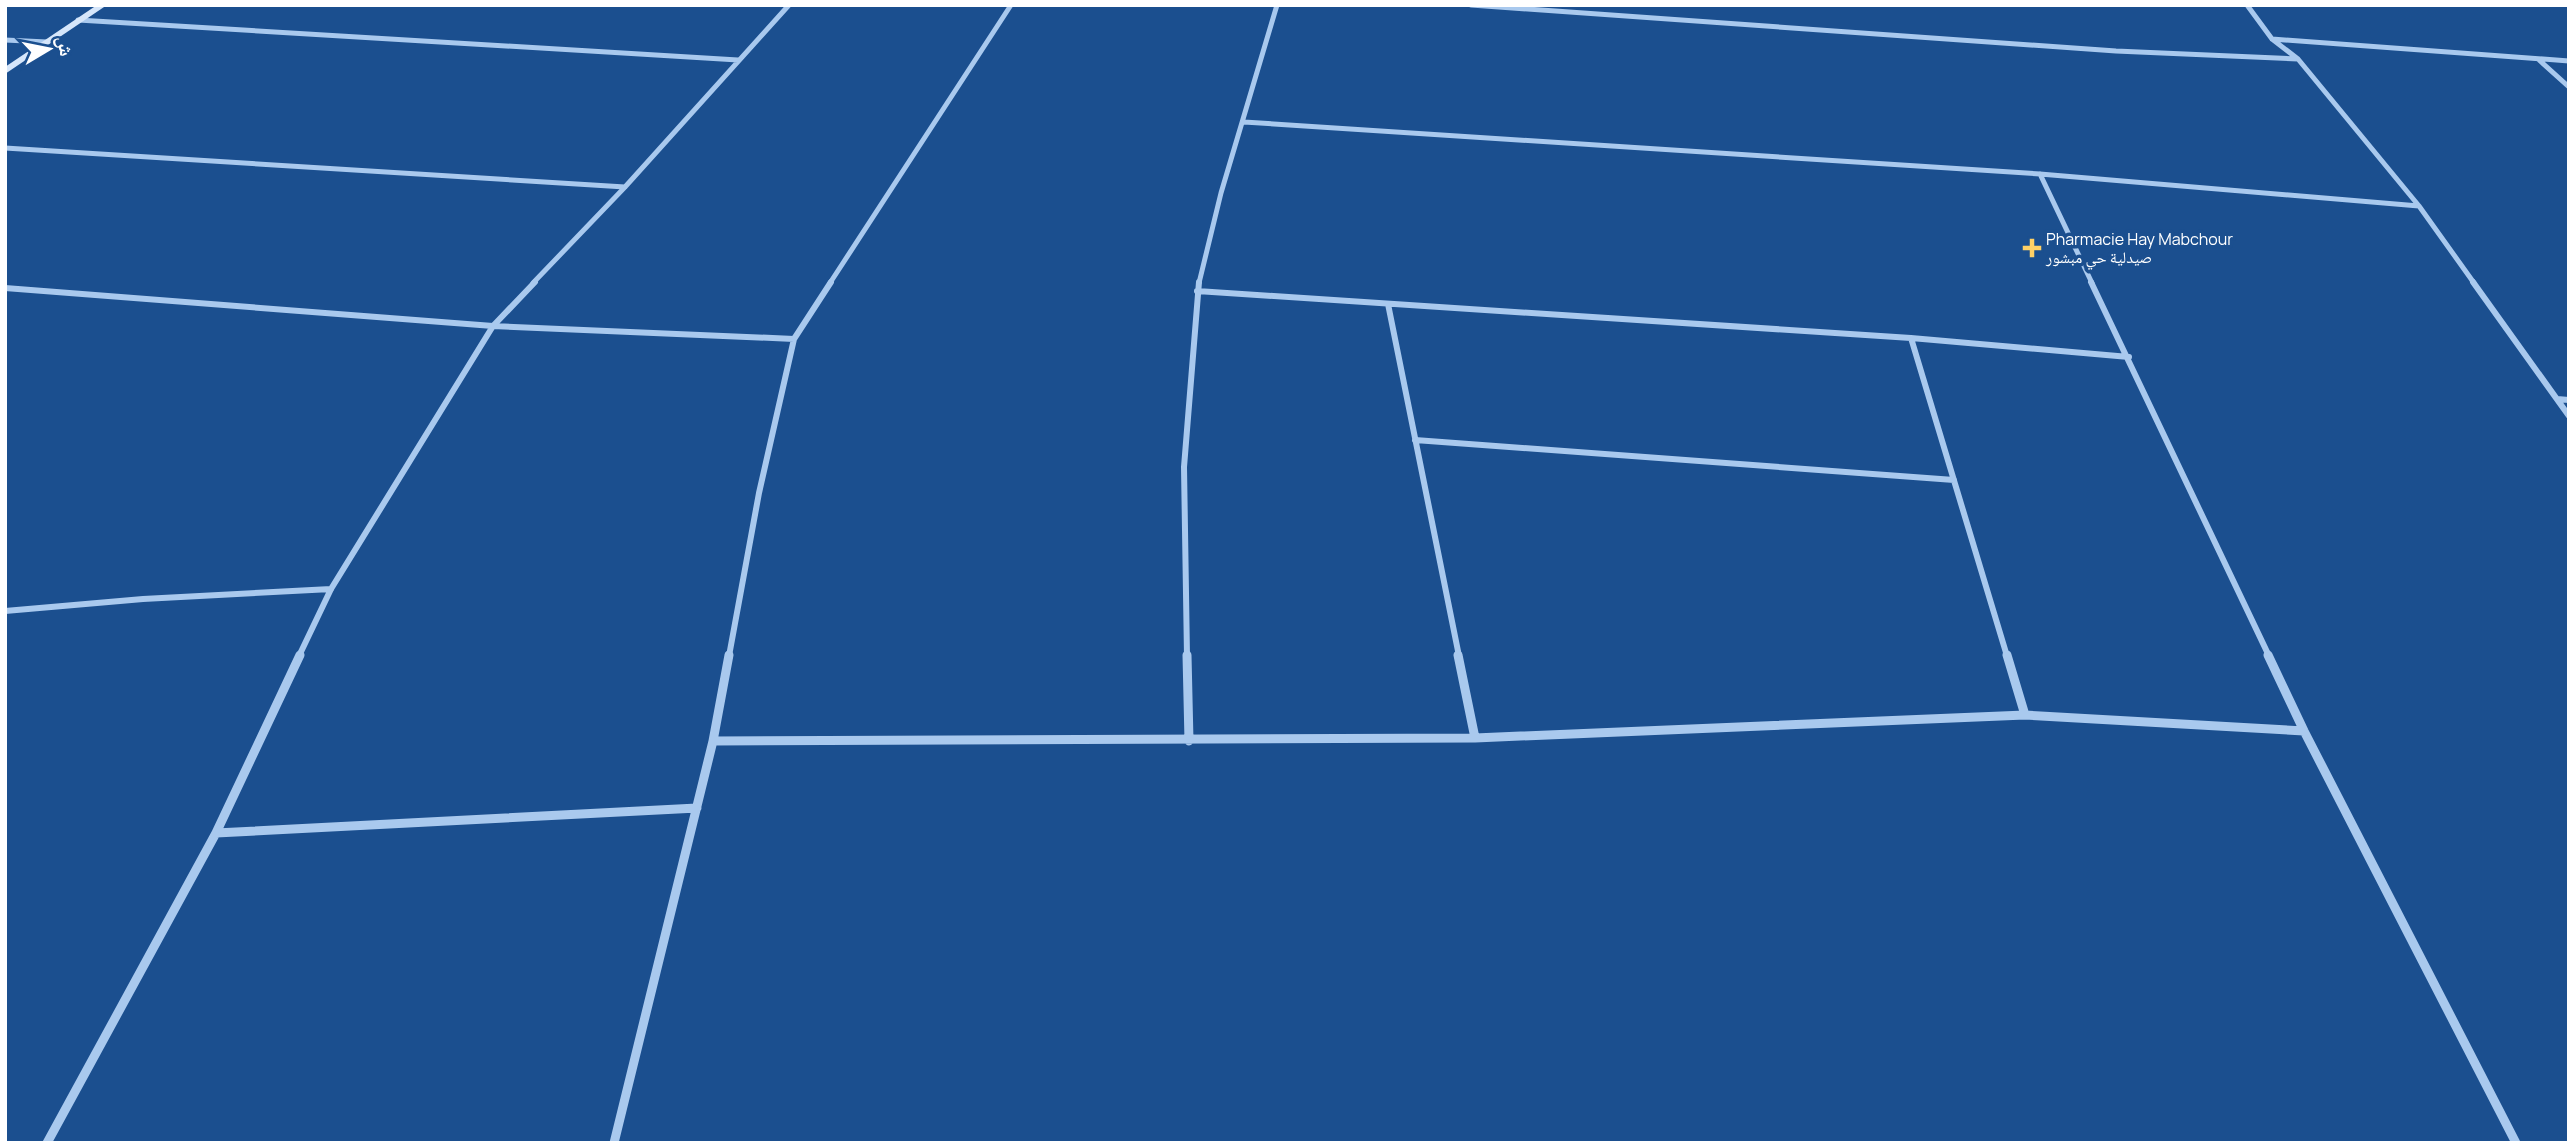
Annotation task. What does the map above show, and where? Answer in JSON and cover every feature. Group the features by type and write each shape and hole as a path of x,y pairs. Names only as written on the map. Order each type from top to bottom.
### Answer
{"street":[{"path":"5,71 103,5"},
{"path":"47,1143 216,833 331,589 493,326 625,187 789,5"},
{"path":"614,1143 713,741 759,493 794,339 1011,5"},
{"path":"1189,741 1184,467 1197,290 1221,193 1277,5"},
{"path":"1471,5 1567,8 2116,51 2298,59"},
{"path":"2247,5 2272,39 2298,59 2419,206 2569,416"},
{"path":"78,20 738,60"},
{"path":"2272,39 2569,61"},
{"path":"5,40 47,42"},
{"path":"2537,58 2569,87"},
{"path":"1244,122 2040,174 2419,206"},
{"path":"5,148 625,187"},
{"path":"2040,174 2304,731 2516,1143"},
{"path":"5,288 493,326 794,339"},
{"path":"1197,290 1911,338 2129,357"},
{"path":"1388,304 1475,738"},
{"path":"1911,338 2025,716"},
{"path":"2557,399 2569,400"},
{"path":"1415,440 1954,480"},
{"path":"5,611 142,599 331,589"},
{"path":"713,741 1475,738 2025,716 2304,731"},
{"path":"216,833 697,808"}],"place":[{"name":"Pharmacie Hay Mabchour صيدلية حي مبشور","path":"2032,248"}]}
